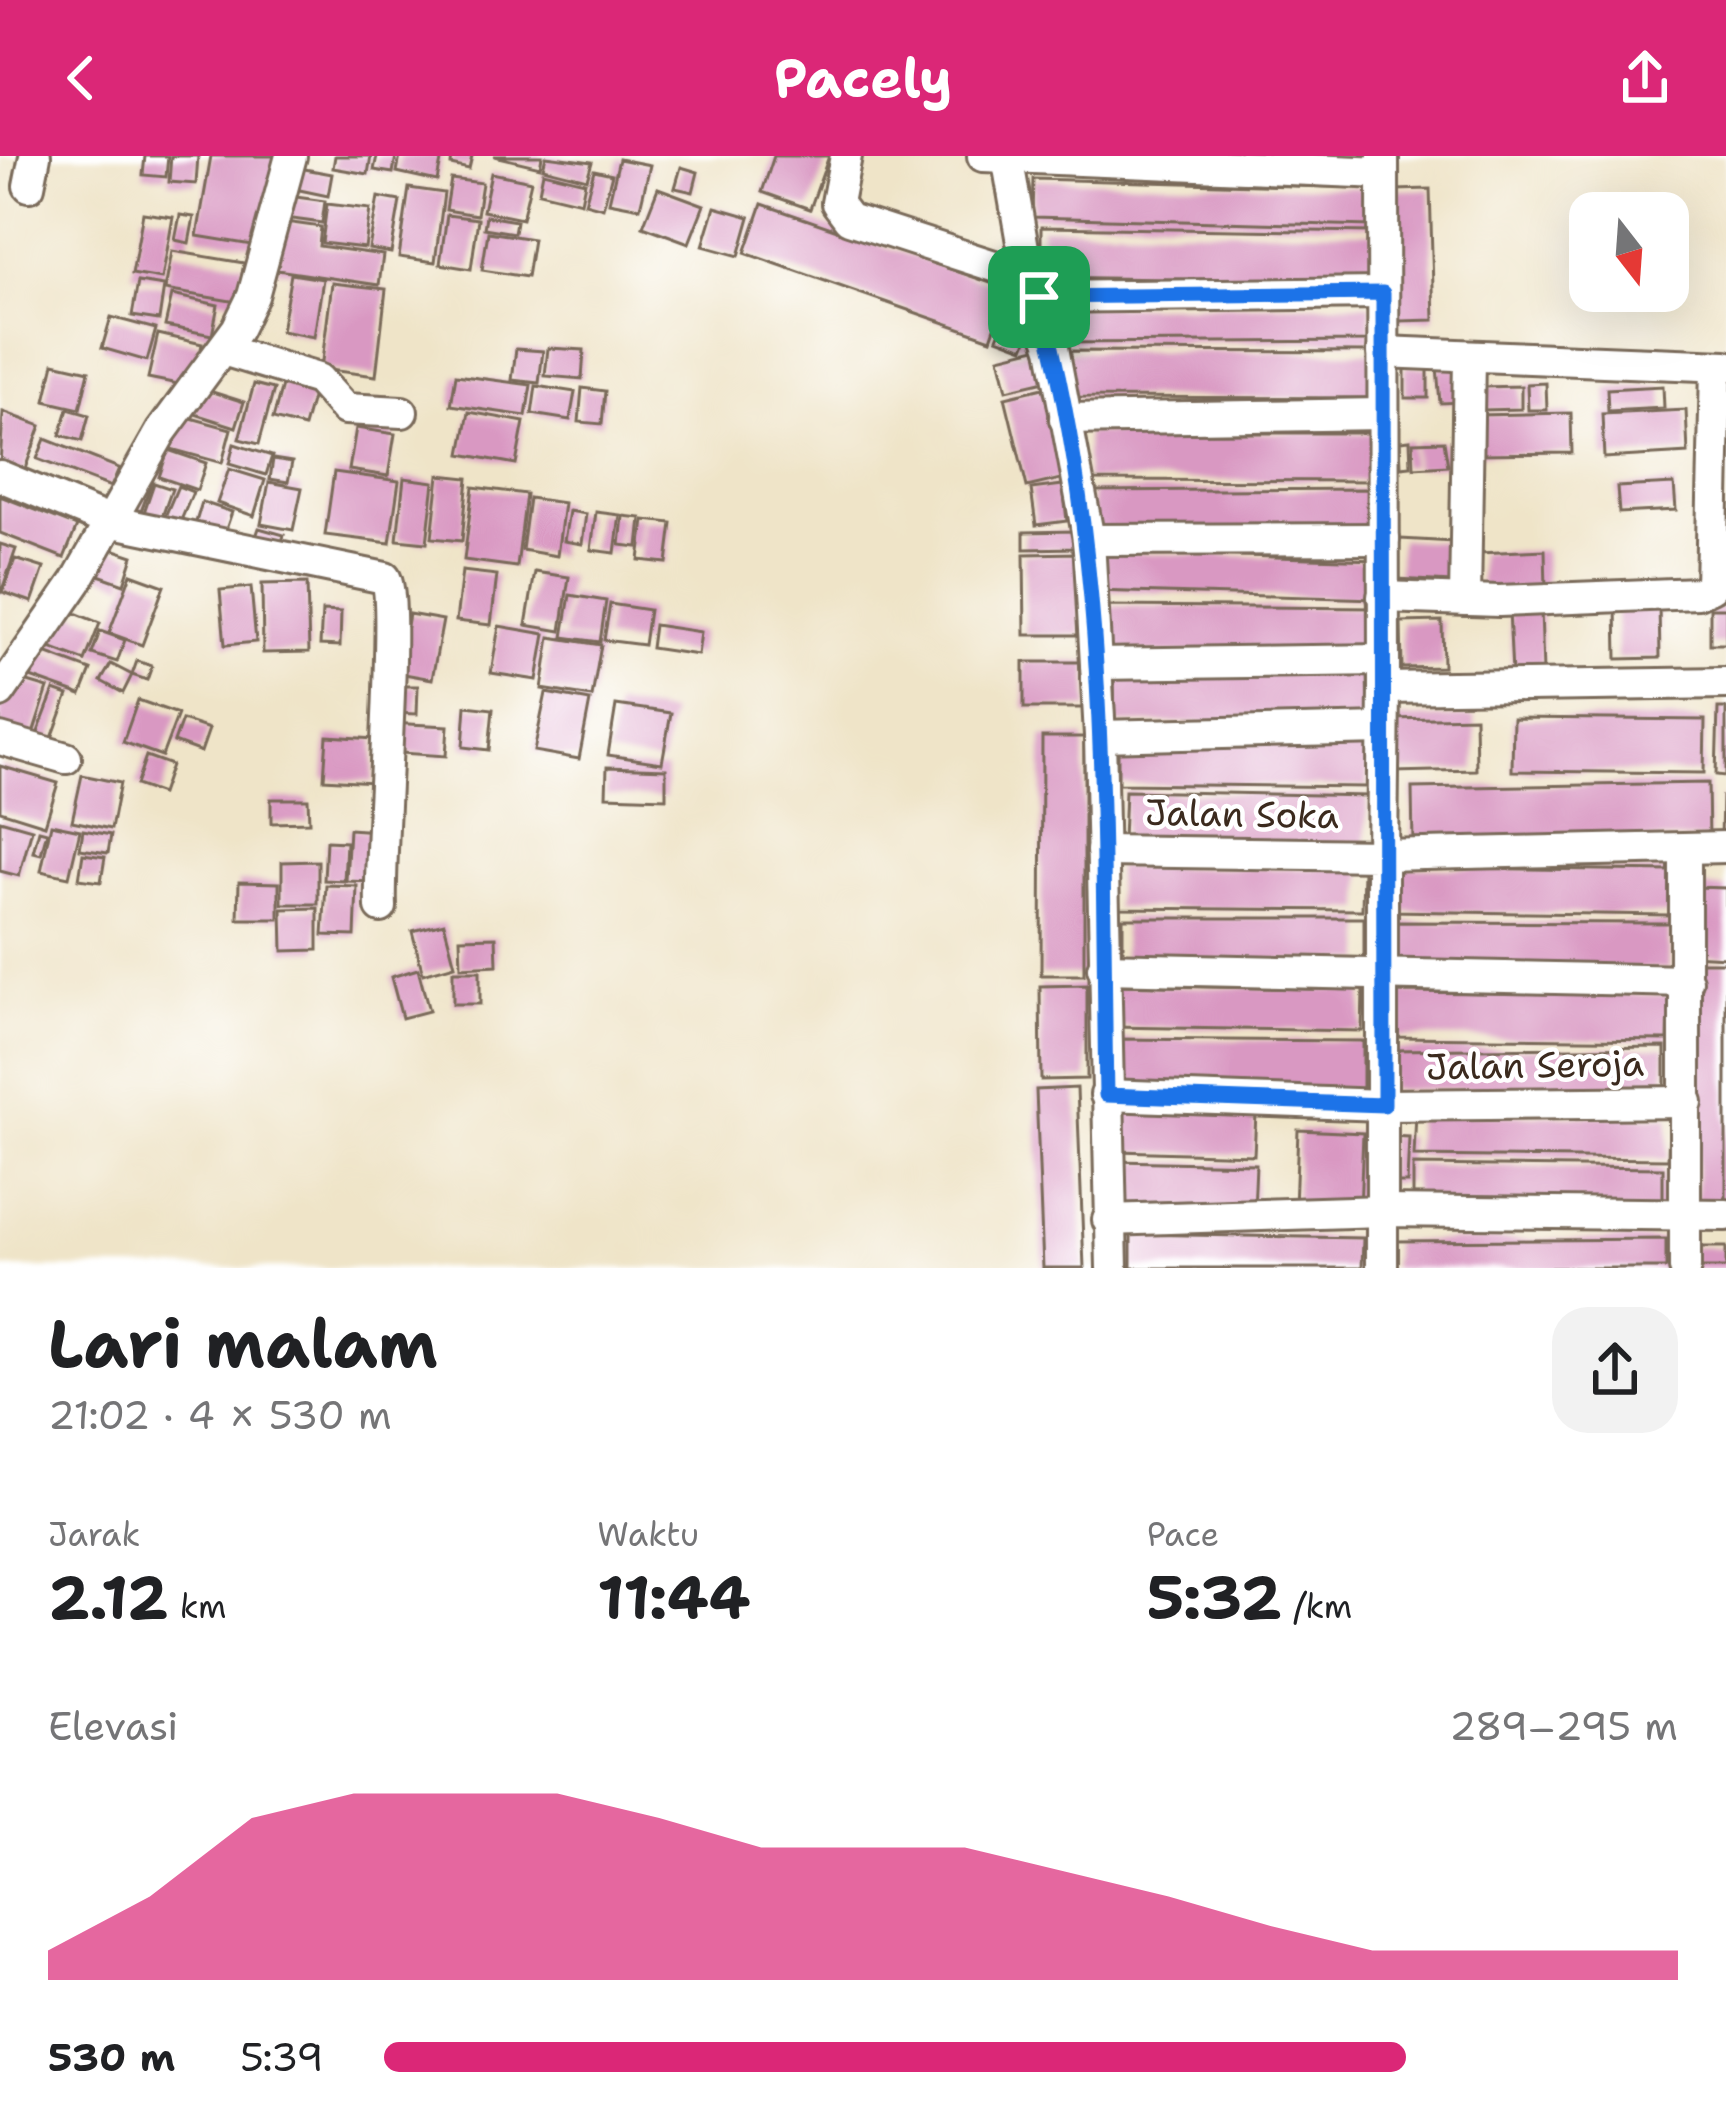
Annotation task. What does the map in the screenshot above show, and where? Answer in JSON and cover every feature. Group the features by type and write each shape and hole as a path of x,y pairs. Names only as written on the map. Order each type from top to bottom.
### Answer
{"street":[{"path":"0,692 76,582 161,432 224,350 253,296 291,156"},
{"path":"845,156 837,203 849,219 1034,287 1383,293"},
{"path":"1112,1268 1100,736 1089,540 1034,287 999,157 1383,165 1382,1268"},
{"path":"224,350 317,379 345,409 402,412"},
{"path":"1383,352 1721,366 1712,587 1698,593 1466,600 1383,596"},
{"path":"1466,600 1469,357"},
{"path":"1065,419 1383,414"},
{"path":"0,476 109,521 385,578 391,585 381,908"},
{"path":"1089,540 1384,539"},
{"path":"1096,664 1726,683"},
{"path":"1100,736 1383,729"},
{"path":"0,739 65,758"},
{"name":"Jalan Soka","path":"1102,851 1382,855 1726,847"},
{"path":"1685,850 1685,1268"},
{"path":"1103,968 1687,981"},
{"name":"Jalan Seroja","path":"1106,1095 1384,1105 1687,1102"},
{"path":"1108,1220 1382,1211 1726,1215"}],"building":[{"path":"145,156 168,156 166,177 143,175"},
{"path":"171,156 198,156 196,184 169,182"},
{"path":"211,156 279,156 264,247 197,236"},
{"path":"335,156 371,156 368,174 333,168"},
{"path":"377,156 396,156 393,173 374,170"},
{"path":"400,156 442,156 437,181 397,172"},
{"path":"452,156 472,156 469,169 451,165"},
{"path":"494,156 542,156 540,167"},
{"path":"546,156 592,162 587,179 543,168"},
{"path":"774,156 829,156 810,209 762,192"},
{"path":"619,159 650,165 640,208 609,202"},
{"path":"681,167 698,172 693,192 675,188"},
{"path":"299,168 332,174 328,196 295,189"},
{"path":"594,170 612,174 603,208 585,203"},
{"path":"543,172 585,182 581,202 539,192"},
{"path":"491,173 531,181 522,219 483,211"},
{"path":"451,179 482,183 477,215 446,210"},
{"path":"1033,179 1373,188 1372,226 1032,217"},
{"path":"409,188 444,193 435,262 399,257"},
{"path":"658,188 704,205 689,243 643,226"},
{"path":"1430,189 1434,320 1399,321 1395,190"},
{"path":"289,196 325,201 322,223 285,218"},
{"path":"378,197 400,201 391,253 369,249"},
{"path":"327,204 370,209 365,248 322,243"},
{"path":"762,204 1008,289 991,339 745,253"},
{"path":"715,207 750,217 739,256 703,246"},
{"path":"143,213 173,217 162,279 132,274"},
{"path":"180,215 194,217 189,243 175,240"},
{"path":"447,215 478,219 471,269 440,264"},
{"path":"486,216 516,221 514,233 484,228"},
{"path":"285,222 321,227 319,246 383,255 379,285 277,270"},
{"path":"1041,227 1374,232 1373,282 1041,277"},
{"path":"488,232 533,239 527,277 482,270"},
{"path":"172,251 244,263 237,302 165,290"},
{"path":"291,274 323,279 314,337 281,331"},
{"path":"138,282 164,286 159,320 132,316"},
{"path":"332,283 386,289 376,376 321,369"},
{"path":"172,295 218,305 212,335 165,326"},
{"path":"1371,304 1371,341 1059,343 1058,307"},
{"path":"1010,306 1036,316 1024,348 997,338"},
{"path":"111,317 156,329 147,361 102,348"},
{"path":"158,334 202,344 193,387 148,378"},
{"path":"548,348 584,350 582,379 545,376"},
{"path":"1036,348 1045,381 1007,390 999,357"},
{"path":"516,349 543,351 539,383 512,380"},
{"path":"1069,351 1372,352 1371,398 1069,397"},
{"path":"54,363 89,371 80,409 45,401"},
{"path":"1405,366 1428,367 1428,398 1405,398"},
{"path":"1459,366 1461,402 1440,403 1437,367"},
{"path":"456,375 531,385 526,416 451,405"},
{"path":"284,378 315,387 304,427 273,419"},
{"path":"1546,383 1547,410 1528,410 1527,384"},
{"path":"254,384 274,389 259,444 239,439"},
{"path":"536,386 575,392 570,420 532,414"},
{"path":"1521,386 1521,409 1482,410 1481,387"},
{"path":"1663,386 1664,408 1608,411 1607,389"},
{"path":"582,388 605,391 602,424 579,422"},
{"path":"1043,388 1065,478 1027,487 1005,397"},
{"path":"203,389 244,402 236,427 195,414"},
{"path":"68,409 89,415 82,441 60,435"},
{"path":"1686,410 1688,453 1604,458 1602,414"},
{"path":"3,412 41,426 23,474 0,465"},
{"path":"469,412 524,422 516,464 461,454"},
{"path":"1571,413 1572,453 1477,454 1476,415"},
{"path":"180,415 231,429 222,463 171,449"},
{"path":"356,428 395,434 388,476 349,470"},
{"path":"1086,433 1376,433 1375,481 1086,480"},
{"path":"45,439 119,468 111,487 37,459"},
{"path":"1410,440 1411,466 1401,467 1400,441"},
{"path":"1444,441 1448,466 1414,468 1413,442"},
{"path":"234,444 272,456 266,475 229,464"},
{"path":"168,450 206,463 197,490 159,477"},
{"path":"273,459 292,462 288,482 270,479"},
{"path":"229,469 265,480 254,516 217,503"},
{"path":"139,471 154,477 138,519 124,513"},
{"path":"334,472 399,481 390,543 325,535"},
{"path":"439,475 468,478 462,541 432,538"},
{"path":"404,478 434,482 427,543 397,540"},
{"path":"269,482 302,488 293,530 261,524"},
{"path":"154,483 172,489 158,528 141,521"},
{"path":"1674,484 1676,510 1619,513 1617,487"},
{"path":"1063,485 1067,521 1036,525 1031,489"},
{"path":"178,486 193,492 176,532 161,526"},
{"path":"473,487 526,494 517,567 464,560"},
{"path":"1370,489 1371,530 1092,532 1092,491"},
{"path":"0,496 77,526 64,558 0,533"},
{"path":"529,498 564,503 557,556 522,550"},
{"path":"202,502 232,512 222,541 193,532"},
{"path":"569,511 586,514 582,544 564,541"},
{"path":"596,512 620,515 615,553 591,550"},
{"path":"623,516 641,518 638,547 620,545"},
{"path":"644,520 672,523 667,563 639,560"},
{"path":"259,528 284,535 278,556 252,548"},
{"path":"1076,531 1076,548 1024,549 1024,532"},
{"path":"1400,539 1454,542 1452,582 1397,579"},
{"path":"0,544 16,549 1,593 0,593"},
{"path":"100,545 133,556 124,584 90,572"},
{"path":"1545,550 1546,589 1480,592 1479,553"},
{"path":"1096,552 1378,560 1377,599 1095,591"},
{"path":"1080,553 1081,635 1025,635 1024,554"},
{"path":"15,559 44,568 32,602 3,592"},
{"path":"462,571 497,575 491,625 456,621"},
{"path":"535,572 569,577 561,631 526,625"},
{"path":"131,574 164,586 142,645 109,633"},
{"path":"307,583 309,652 263,653 262,584"},
{"path":"251,587 256,642 225,645 220,590"},
{"path":"570,595 606,601 600,642 563,637"},
{"path":"610,604 649,610 644,645 604,640"},
{"path":"1659,605 1660,658 1617,659 1616,606"},
{"path":"1102,606 1378,608 1378,655 1101,653"},
{"path":"1710,608 1726,608 1726,644 1710,644"},
{"path":"65,609 100,623 85,661 50,648"},
{"path":"1541,609 1543,673 1512,674 1509,610"},
{"path":"322,611 341,612 340,646 320,645"},
{"path":"409,614 443,620 432,679 399,673"},
{"path":"1442,621 1443,667 1402,668 1401,622"},
{"path":"654,625 701,632 698,655 651,648"},
{"path":"499,626 545,634 537,680 491,673"},
{"path":"100,631 125,640 117,662 92,654"},
{"path":"550,637 601,645 592,697 542,689"},
{"path":"34,649 91,670 81,695 25,675"},
{"path":"137,661 152,666 147,680 132,675"},
{"path":"1024,662 1088,662 1088,708 1024,708"},
{"path":"111,664 132,675 123,693 101,681"},
{"path":"1367,672 1368,720 1115,724 1114,675"},
{"path":"11,677 48,688 31,740 0,730 0,708"},
{"path":"392,686 418,686 417,714 392,713"},
{"path":"54,690 68,695 49,746 35,740"},
{"path":"546,693 590,701 579,759 534,751"},
{"path":"138,700 178,714 162,756 123,742"},
{"path":"616,705 671,713 662,763 608,755"},
{"path":"466,706 493,709 489,750 463,747"},
{"path":"1718,708 1726,708 1726,776 1716,775"},
{"path":"1475,717 1476,770 1393,772 1392,719"},
{"path":"1513,718 1705,720 1704,773 1512,771"},
{"path":"182,720 209,729 201,752 174,742"},
{"path":"388,723 448,726 446,756 386,752"},
{"path":"327,736 375,739 373,782 324,779"},
{"path":"1042,737 1084,737 1084,975 1041,975"},
{"path":"1118,739 1368,743 1367,787 1118,784"},
{"path":"146,756 171,765 161,794 136,785"},
{"path":"0,766 58,783 45,825 0,811"},
{"path":"607,767 666,769 666,798 606,796"},
{"path":"82,775 120,783 111,829 72,821"},
{"path":"1708,783 1709,839 1413,844 1412,788"},
{"path":"1125,791 1367,796 1366,845 1123,840"},
{"path":"1722,797 1726,798 1726,839 1721,839"},
{"path":"271,799 308,799 309,822 271,823"},
{"path":"0,820 32,829 19,876 0,871"},
{"path":"51,824 80,830 69,877 41,871"},
{"path":"349,829 377,831 374,882 346,881"},
{"path":"39,830 47,832 41,854 33,852"},
{"path":"83,830 111,835 108,853 80,849"},
{"path":"326,841 346,842 344,881 324,880"},
{"path":"83,854 105,857 101,882 79,879"},
{"path":"318,861 318,904 282,904 282,862"},
{"path":"1116,867 1363,869 1362,910 1115,908"},
{"path":"1389,867 1671,871 1670,915 1388,911"},
{"path":"239,882 279,883 279,919 238,919"},
{"path":"326,885 357,886 355,936 323,935"},
{"path":"1694,887 1726,888 1726,957 1691,955"},
{"path":"318,908 318,950 283,951 282,909"},
{"path":"1123,918 1364,918 1364,961 1123,961"},
{"path":"1386,922 1669,923 1669,969 1386,968"},
{"path":"444,923 455,965 423,974 412,931"},
{"path":"496,937 497,965 461,967 460,938"},
{"path":"1701,962 1726,962 1726,1213 1696,1212"},
{"path":"418,969 429,1011 402,1018 391,977"},
{"path":"453,971 480,971 480,1004 453,1004"},
{"path":"1087,985 1087,1079 1041,1080 1040,986"},
{"path":"1110,985 1363,990 1362,1031 1109,1027"},
{"path":"1391,992 1669,995 1668,1040 1390,1037"},
{"path":"1113,1039 1363,1041 1363,1090 1112,1088"},
{"path":"1665,1047 1665,1086 1390,1090 1390,1050"},
{"path":"1077,1088 1084,1268 1043,1268 1036,1090"},
{"path":"1119,1109 1256,1113 1254,1155 1118,1151"},
{"path":"1416,1113 1669,1117 1668,1159 1414,1156"},
{"path":"1298,1130 1363,1133 1360,1210 1295,1208"},
{"path":"1388,1136 1409,1137 1407,1183 1387,1183"},
{"path":"1114,1161 1256,1164 1254,1211 1113,1207"},
{"path":"1413,1165 1663,1168 1663,1212 1413,1210"},
{"path":"1131,1234 1363,1238 1362,1268 1131,1268"},
{"path":"1666,1239 1666,1268 1392,1268 1393,1241"},
{"path":"1692,1247 1726,1247 1726,1268 1693,1268"}],"route":[{"path":"1383,293 1384,1105 1106,1095 1100,736 1089,540 1039,297 1383,293"}]}
